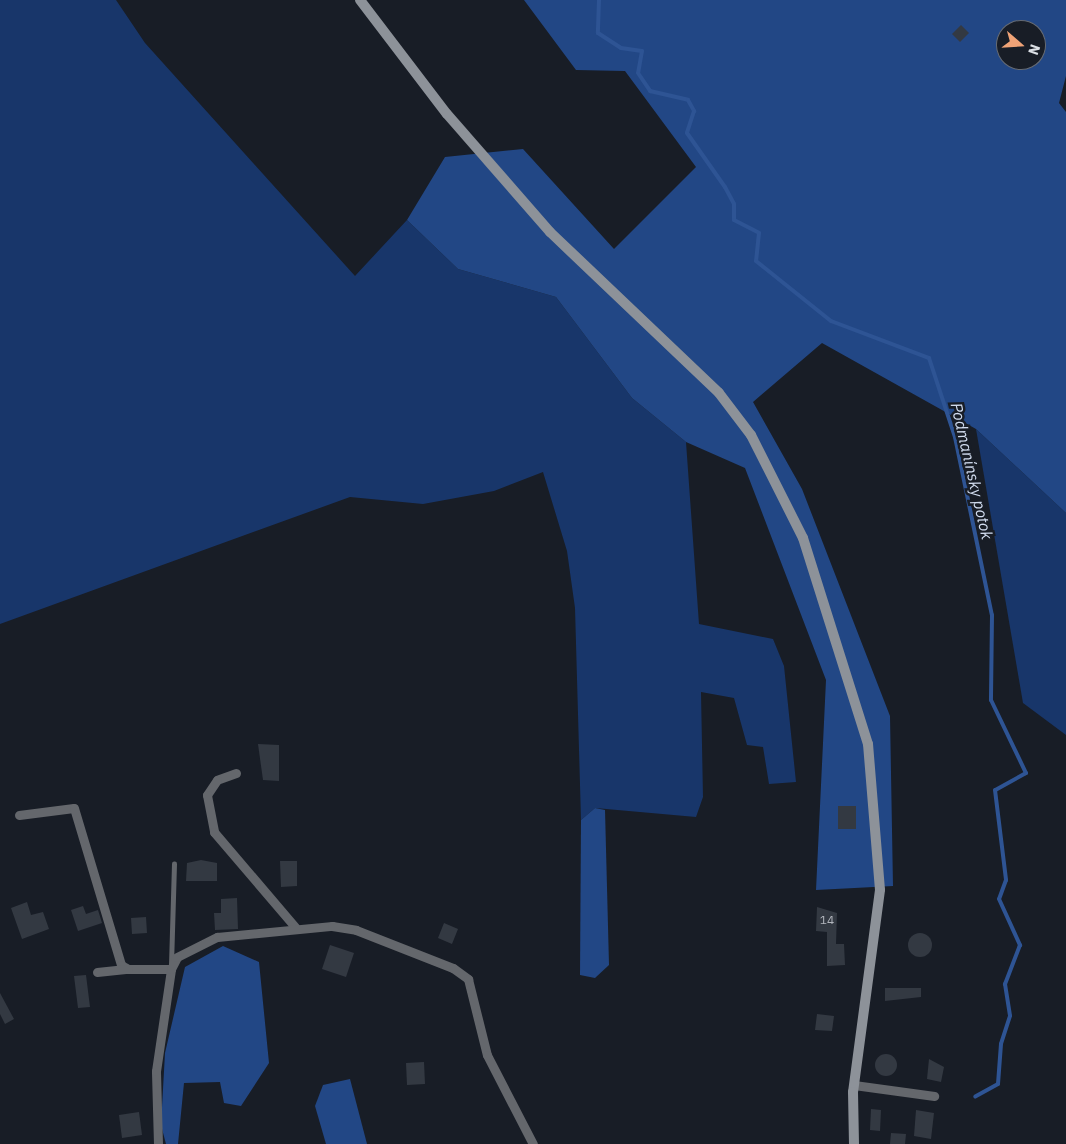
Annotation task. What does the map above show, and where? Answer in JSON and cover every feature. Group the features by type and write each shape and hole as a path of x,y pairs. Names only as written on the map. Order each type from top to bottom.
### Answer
{"street":[{"path":"360,0 447,114 550,232 719,393 751,435 803,538 868,744 880,890 854,1085 854,1144"},
{"path":"236,774 217,780 207,795 214,832 295,927"},
{"path":"19,815 74,808 117,957 128,969"},
{"path":"158,1144 156,1071 171,969 177,957 217,937 295,927 356,930 453,968 468,979 487,1055 533,1144"},
{"path":"96,972 128,969 171,969"},
{"path":"854,1085 934,1096"}],"lane":[{"path":"171,969 174,864"}],"shaded area":[{"path":"0,0 116,0 145,43 355,276 407,220 458,269 556,297 632,398 686,442 699,624 773,639 784,666 796,782 769,784 763,747 747,745 734,698 701,692 703,797 696,817 595,808 581,820 575,608 567,551 543,472 494,491 423,504 350,497 0,624"},
{"path":"524,0 1066,0 1066,76 1059,103 1066,112 1066,513 976,429 822,343 753,402 802,489 890,716 893,886 816,890 826,680 745,468 686,442 632,398 556,297 458,269 407,220 445,157 523,149 614,249 696,167 625,71 576,70"},
{"path":"976,429 1066,513 1066,735 1023,703"},
{"path":"595,808 605,810 609,965 595,978 580,975 581,820"},
{"path":"223,946 259,962 269,1063 241,1106 224,1103 220,1082 184,1083 178,1144 166,1144 161,1125 165,1053 185,967"},
{"path":"350,1079 367,1144 326,1144 315,1106 323,1085"}],"building":[{"path":"961,25 969,33 960,42 952,34"},
{"path":"258,744 279,745 279,781 263,780"},
{"path":"838,806 856,806 856,829 838,829"},
{"path":"201,860 217,863 217,881 186,881 187,863"},
{"path":"280,861 297,861 297,886 281,887"},
{"path":"237,898 238,929 215,930 214,913 221,913 221,899"},
{"path":"27,902 31,915 43,912 49,929 22,939 11,908"},
{"path":"83,906 86,914 98,910 102,923 78,931 71,910"},
{"path":"817,907 837,913 836,944 844,944 845,965 827,966 827,932 816,931"},
{"path":"146,917 147,933 132,934 131,918"},
{"path":"444,923 458,929 452,944 438,938"},
{"path":"920,933 925,934 931,940 931,950 925,956 920,957 915,956 909,950 908,945 909,940 915,934"},
{"path":"330,945 354,953 346,977 322,969"},
{"path":"86,975 90,1007 78,1008 74,976"},
{"path":"885,988 921,988 921,997 885,1001"},
{"path":"0,993 14,1019 5,1024 0,1014"},
{"path":"817,1014 834,1016 832,1031 815,1030"},
{"path":"886,1054 894,1057 897,1065 894,1073 886,1076 878,1073 875,1065 878,1057"},
{"path":"929,1059 944,1067 941,1082 927,1079"},
{"path":"424,1062 425,1084 407,1085 406,1063"},
{"path":"871,1109 881,1110 880,1131 870,1130"},
{"path":"916,1110 934,1113 931,1139 914,1136"},
{"path":"139,1112 142,1135 122,1138 119,1115"},
{"path":"891,1133 906,1134 905,1144 890,1144"}],"waterway":[{"name":"Podmanínsky potok","path":"599,0 598,33 621,48 642,51 638,73 650,91 688,100 694,111 687,133 725,187 734,204 734,220 759,233 756,261 831,321 929,358 955,437 992,615 991,700 1026,773 995,790 1006,880 999,899 1020,945 1005,984 1010,1016 1001,1044 998,1084 975,1097"}]}
